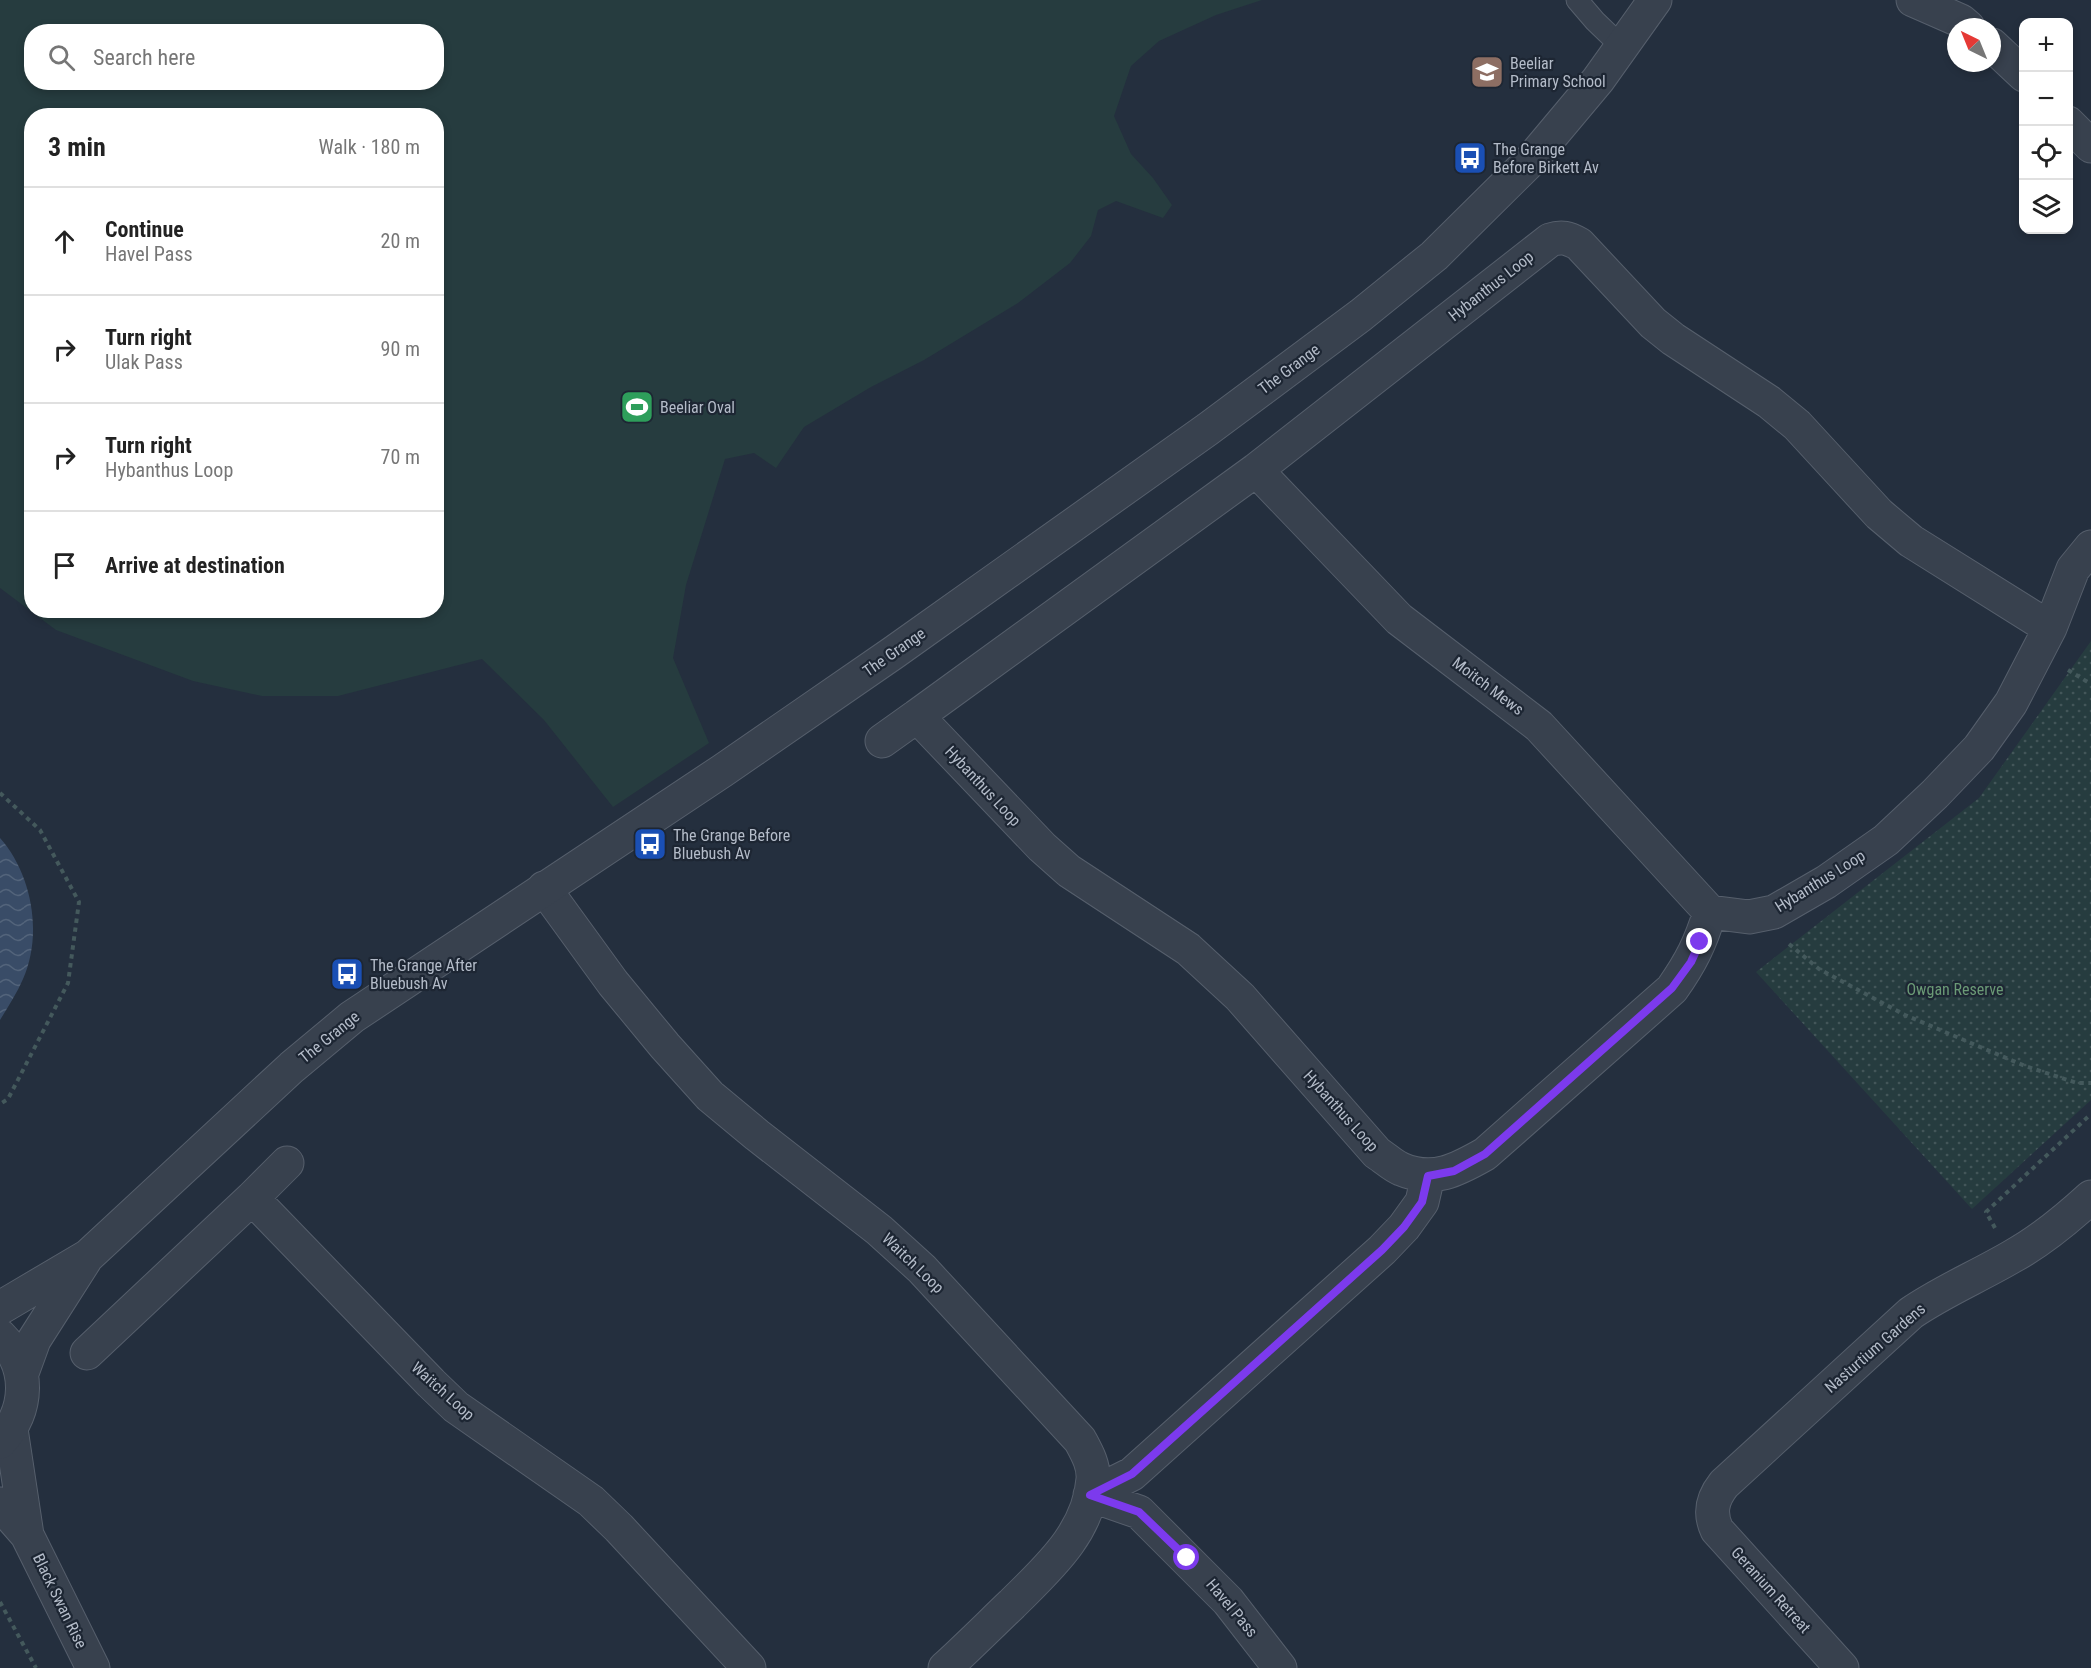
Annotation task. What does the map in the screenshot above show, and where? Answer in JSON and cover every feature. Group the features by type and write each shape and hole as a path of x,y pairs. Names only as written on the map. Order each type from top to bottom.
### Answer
{"street":[{"name":"The Grange","path":"0,1308 88,1256 292,1067 352,1017 722,771 893,653 1208,429 1361,315 1434,256 1516,176 1598,80 1655,0"},
{"path":"1913,0 1954,18"},
{"path":"2001,53 2021,72"},
{"path":"2071,126 2091,146"},
{"name":"Hybanthus Loop","path":"882,741 1256,470 1550,240 1558,237 1567,237 1579,244 1653,322 1673,339 1769,402 1797,425 1879,514 1911,541 2050,628"},
{"name":"Moitch Mews","path":"1256,470 1400,619 1539,726 1710,912"},
{"name":"Hybanthus Loop","path":"917,716 1041,847 1069,871 1188,949 1218,975 1377,1153 1400,1169 1428,1176 1454,1171 1485,1154 1672,988 1691,962 1710,912 1749,917 1774,912 1826,882 1886,840 1935,794 1979,748 2011,703 2050,628 2073,569 2091,547"},
{"name":"Waitch Loop","path":"544,888 613,983 664,1046 710,1096 879,1230 922,1269 1080,1440 1090,1459 1093,1477 1090,1495 1077,1531 1056,1560 945,1668"},
{"path":"87,1353 287,1163"},
{"path":"1090,1495 1132,1474 1382,1250 1404,1227 1422,1202 1428,1176"},
{"name":"Nasturtium Gardens","path":"1712,1507 1716,1494 1724,1484 1911,1313 1931,1299 2014,1256 2044,1237 2091,1197"},
{"name":"Waitch Loop","path":"252,1198 456,1407 591,1501 749,1668"},
{"name":"The Grange","path":"22,1373 34,1340 88,1256"},
{"path":"0,1336 16,1357 22,1373 22,1402 5,1436"},
{"name":"Black Swan Rise","path":"5,1436 27,1535 93,1668"},
{"name":"Havel Pass","path":"1090,1495 1139,1512 1228,1601 1280,1668"},
{"name":"Black Swan Rise","path":"0,1504 27,1535"},
{"name":"Geranium Retreat","path":"1712,1507 1711,1519 1717,1530 1842,1668"}],"lane":[{"path":"1577,0 1595,21 1622,46"}],"path":[{"path":"2065,668 2091,684"},
{"path":"0,792 40,830 79,902 68,983 8,1099 0,1104"},
{"path":"1774,912 1782,937 1820,969 1905,1015 2025,1066 2077,1083 2091,1083"},
{"path":"2014,1256 1986,1212 2091,1114"},
{"path":"0,1602 36,1668"}],"green space":[{"name":"Beeliar Oval","path":"0,0 1262,0 1216,15 1159,41 1131,66 1114,116 1131,154 1153,178 1172,205 1163,218 1116,201 1098,210 1091,236 1070,263 1018,303 924,360 871,387 804,427 776,468 754,453 725,459 686,585 673,658 709,743 613,807 544,720 482,659 338,696 262,696 193,681 56,630 40,618 444,618 444,108 24,108 24,606 0,588"},
{"name":"Owgan Reserve","path":"2091,641 2091,1100 1972,1209 1756,972 1979,798"}],"water":[{"path":"0,838 20,869 27,887 33,924 29,961 21,984 0,1020"}],"place":[{"name":"Beeliar Primary School","path":"1487,72"},
{"name":"The Grange Before Birkett Av","path":"1470,158"},
{"name":"Beeliar Oval","path":"637,407"},
{"name":"The Grange Before Bluebush Av","path":"650,844"},
{"name":"The Grange After Bluebush Av","path":"347,974"}],"route":[{"path":"1187,1558 1139,1512 1090,1495 1132,1474 1382,1250 1404,1227 1422,1202 1428,1176 1454,1171 1485,1154 1672,988 1691,962 1700,942"}]}
